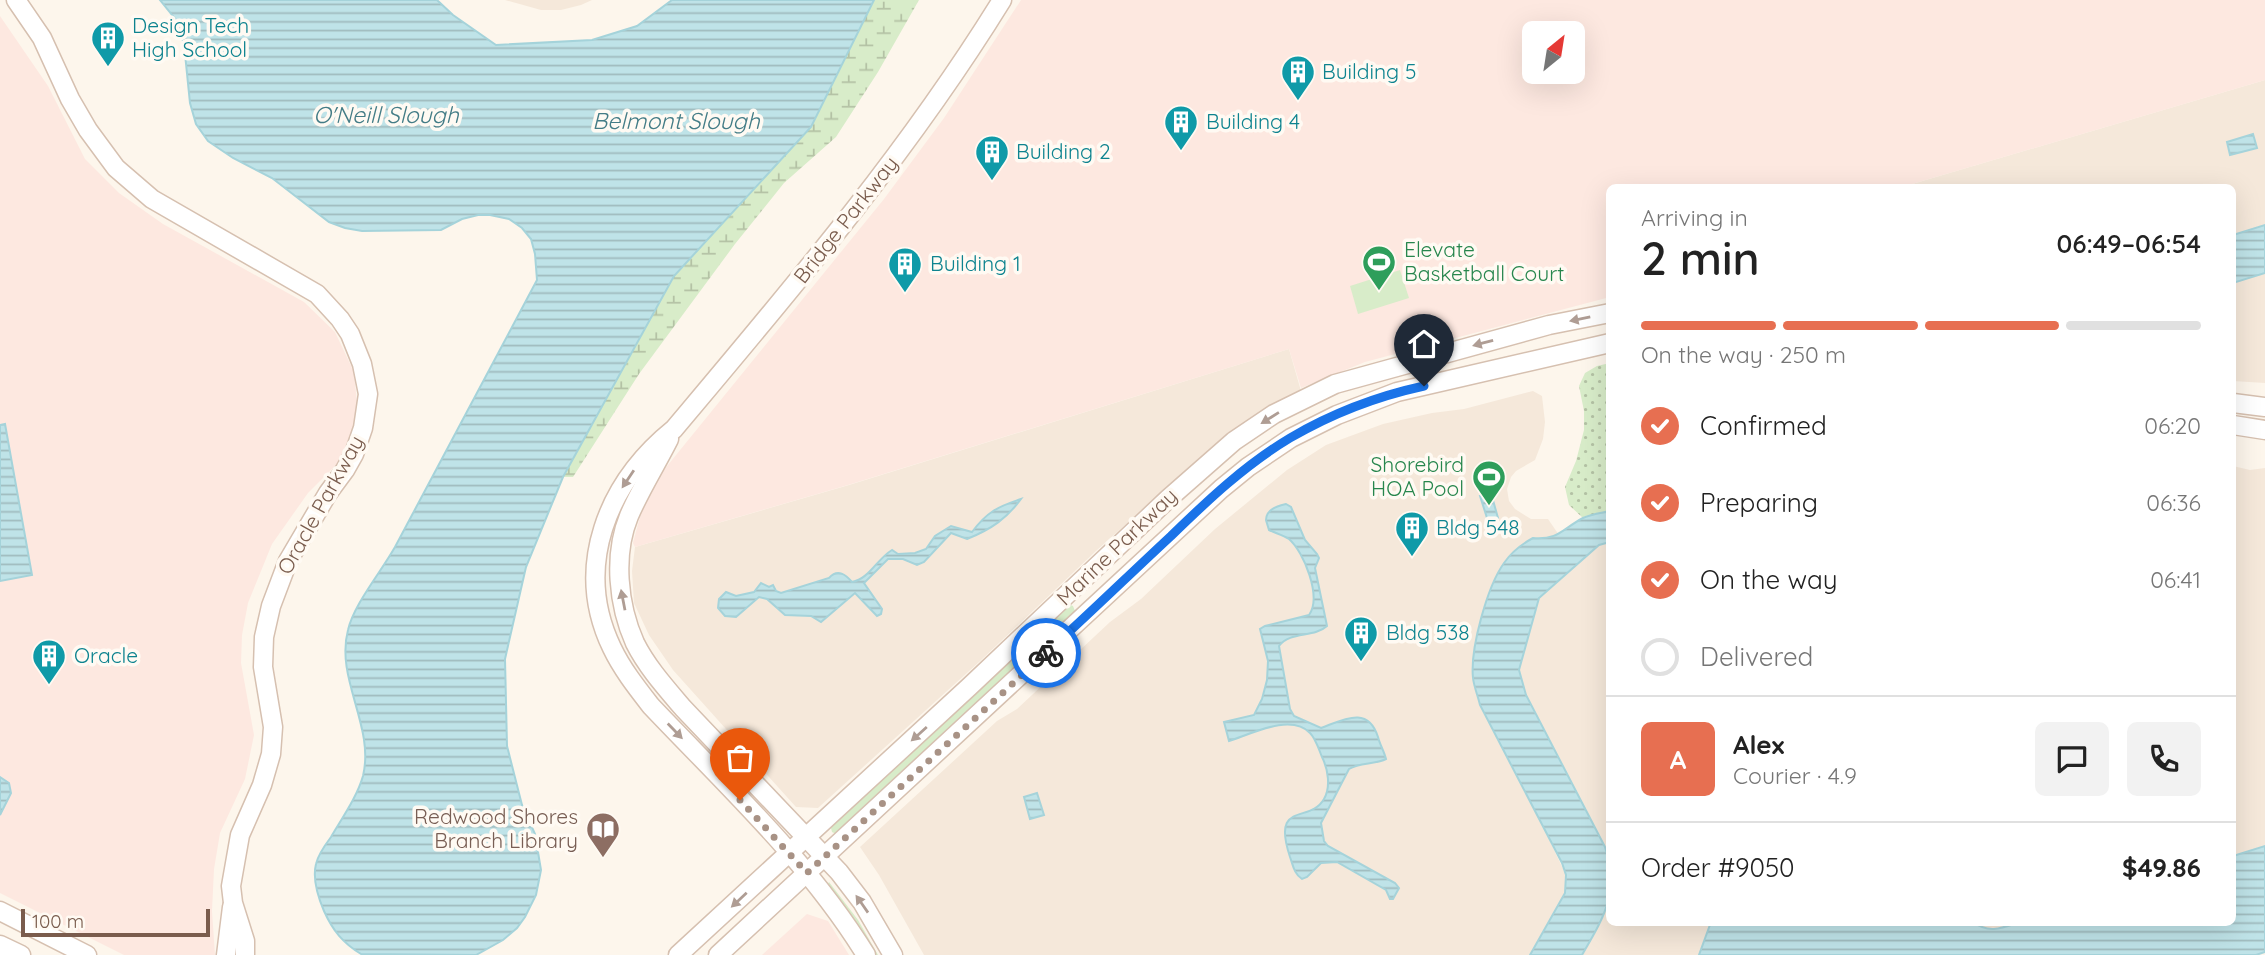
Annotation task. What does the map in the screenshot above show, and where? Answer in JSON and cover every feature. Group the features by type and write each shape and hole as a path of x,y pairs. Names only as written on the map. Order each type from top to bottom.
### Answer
{"street":[{"name":"Oracle Parkway","path":"16,0 42,38 70,99 88,130 116,168 152,199 317,294 350,334 362,364 368,394 363,428 354,454 288,561 271,606 262,656 273,727 271,754 262,785 240,835 231,886 233,903 245,941 245,955"},
{"name":"Bridge Parkway","path":"866,955 844,919 807,873 651,706 630,679 611,648 598,610 594,568 597,545 617,497 641,460 674,429 849,219 930,110 1002,0"},
{"name":"Marine Parkway","path":"678,955 969,687 1187,481 1255,427 1296,402 1346,380 1549,325 1606,314"},
{"name":"Marine Parkway","path":"718,955 1221,489 1290,438 1337,415 1397,392 1606,345"},
{"path":"2236,403 2265,407"},
{"path":"2236,425 2265,430"},
{"name":"Bridge Parkway","path":"674,429 628,517 621,542 619,574 623,604 631,632 665,687 806,836 862,902 893,955"},
{"name":"Oracle Parkway","path":"226,955 233,903"},
{"path":"0,911 87,955"},
{"path":"0,945 21,955"}],"shaded area":[{"path":"505,0 592,0 561,10 541,10"},
{"path":"1021,0 2265,0 2265,80 1912,184 1606,184 1606,298 1365,362 1301,388 1289,349 848,485 635,547 633,543 641,513 659,476 884,199 944,118"},
{"path":"0,16 48,86 85,159 119,193 163,224 304,302 335,332 354,372 358,414 344,457 308,493 272,544 248,603 242,635 241,663 254,735 245,779 220,833 214,869 212,911 215,955 124,955 0,893"},
{"path":"2265,80 2265,383 2236,381 2236,184 1912,184"},
{"path":"1289,349 1301,391 1260,413 1215,445 1097,550 979,662 818,808 796,807 673,670 649,635 634,603 632,571 635,547 849,485"},
{"path":"1533,391 1542,396 1545,422 1543,439 1535,460 1511,477 1507,489 1509,501 1515,509 1531,519 1548,519 1559,535 1543,539 1533,538 1490,591 1473,657 1473,680 1566,875 1565,893 1530,955 924,955 860,847 997,721 1017,709 1215,529 1287,470 1326,445 1383,424 1464,409"},
{"path":"2236,467 2250,470 2265,468 2265,846 2236,855"},
{"path":"1606,543 1606,851 1526,695 1519,670 1539,598 1599,545"},
{"path":"1606,910 1606,926 1710,926 1699,955 1582,955"},
{"path":"807,914 828,921 849,955 762,955"},
{"path":"1979,926 2004,926 1989,930"}],"green space":[{"path":"874,0 919,0 878,72 836,137 784,183 735,244 639,374 573,477 563,477 674,276 810,127"},
{"name":"Elevate Basketball Court","path":"1400,270 1409,298 1358,314 1350,286"},
{"path":"1606,364 1606,512 1583,518 1569,505 1565,487 1576,461 1584,430 1584,411 1579,386 1585,373"},
{"path":"1068,604 1073,606 1075,611 836,834 832,832 831,828"},
{"path":"829,882 858,920 878,955 874,955"}],"water":[{"path":"160,0 437,0 453,15 496,45 592,40 637,26 672,0 874,0 811,127 674,276 563,477 526,567 505,659 507,746 522,805 535,834 541,870 536,895 517,928 503,940 476,955 361,954 344,941 327,918 315,882 315,870 320,854 349,807 363,776 364,739 350,685 345,648 351,620 395,547 537,280 531,239 509,219 490,215 462,219 441,230 362,231 329,222 272,178 233,158 208,141 196,124 190,103 184,44 176,20"},
{"path":"2253,134 2257,148 2230,155 2227,142"},
{"path":"2265,225 2265,273 2236,282 2236,234"},
{"path":"5,424 32,575 0,581 0,425"},
{"name":"Shorebird HOA Pool","path":"1491,493 1498,518 1488,521 1480,496"},
{"path":"1021,499 998,522 976,535 967,539 951,533 924,562 917,565 903,559 888,559 864,583 882,609 877,616 855,593 821,622 811,616 785,615 767,599 759,597 736,617 725,616 718,608 719,599 726,592 736,596 754,592 761,583 769,587 773,585 776,591 781,593 829,578 836,573 844,575 852,582 858,580 892,550 898,554 926,549 935,536 951,526 972,532 993,511"},
{"path":"1286,504 1291,507 1305,540 1319,558 1315,568 1327,626 1316,632 1289,638 1279,646 1290,709 1294,716 1321,728 1346,719 1361,718 1368,721 1374,727 1386,759 1349,769 1321,823 1324,841 1328,846 1395,883 1399,888 1393,899 1390,899 1386,890 1337,862 1321,863 1302,879 1295,872 1285,839 1285,827 1295,816 1318,806 1327,789 1326,767 1310,733 1302,727 1282,725 1229,741 1224,722 1254,715 1262,699 1268,661 1260,629 1309,615 1312,607 1310,575 1300,554 1289,539 1269,530 1266,520 1272,509"},
{"path":"1606,512 1606,543 1599,545 1539,598 1519,670 1526,695 1605,847 1606,907 1582,955 1530,955 1565,893 1566,875 1480,705 1473,678 1474,651 1486,602 1498,574 1513,552 1533,538 1555,535 1586,517"},
{"path":"0,777 9,783 11,793 0,815"},
{"path":"1037,793 1044,815 1030,819 1024,797"},
{"path":"2265,846 2265,952 2256,955 1699,955 1710,926 1979,926 1990,929 2007,926 2236,926 2236,855"}],"way so far":[{"path":"740,800 807,873 1046,653"}],"place":[{"name":"Design Tech High School","path":"108,68"},
{"name":"Building 5","path":"1298,102"},
{"name":"Building 4","path":"1181,152"},
{"name":"Building 2","path":"992,182"},
{"name":"Elevate Basketball Court","path":"1379,292"},
{"name":"Building 1","path":"905,294"},
{"name":"Shorebird HOA Pool","path":"1489,507"},
{"name":"Bldg 548","path":"1412,558"},
{"name":"Bldg 538","path":"1361,663"},
{"name":"Oracle","path":"49,686"},
{"name":"Redwood Shores Branch Library","path":"603,859"}],"route":[{"path":"1046,653 1221,489 1248,467 1290,438 1319,423 1397,392 1424,386"}],"water label":[{"name":"O'Neill Slough","path":"386,115"},
{"name":"Belmont Slough","path":"676,121"}]}
